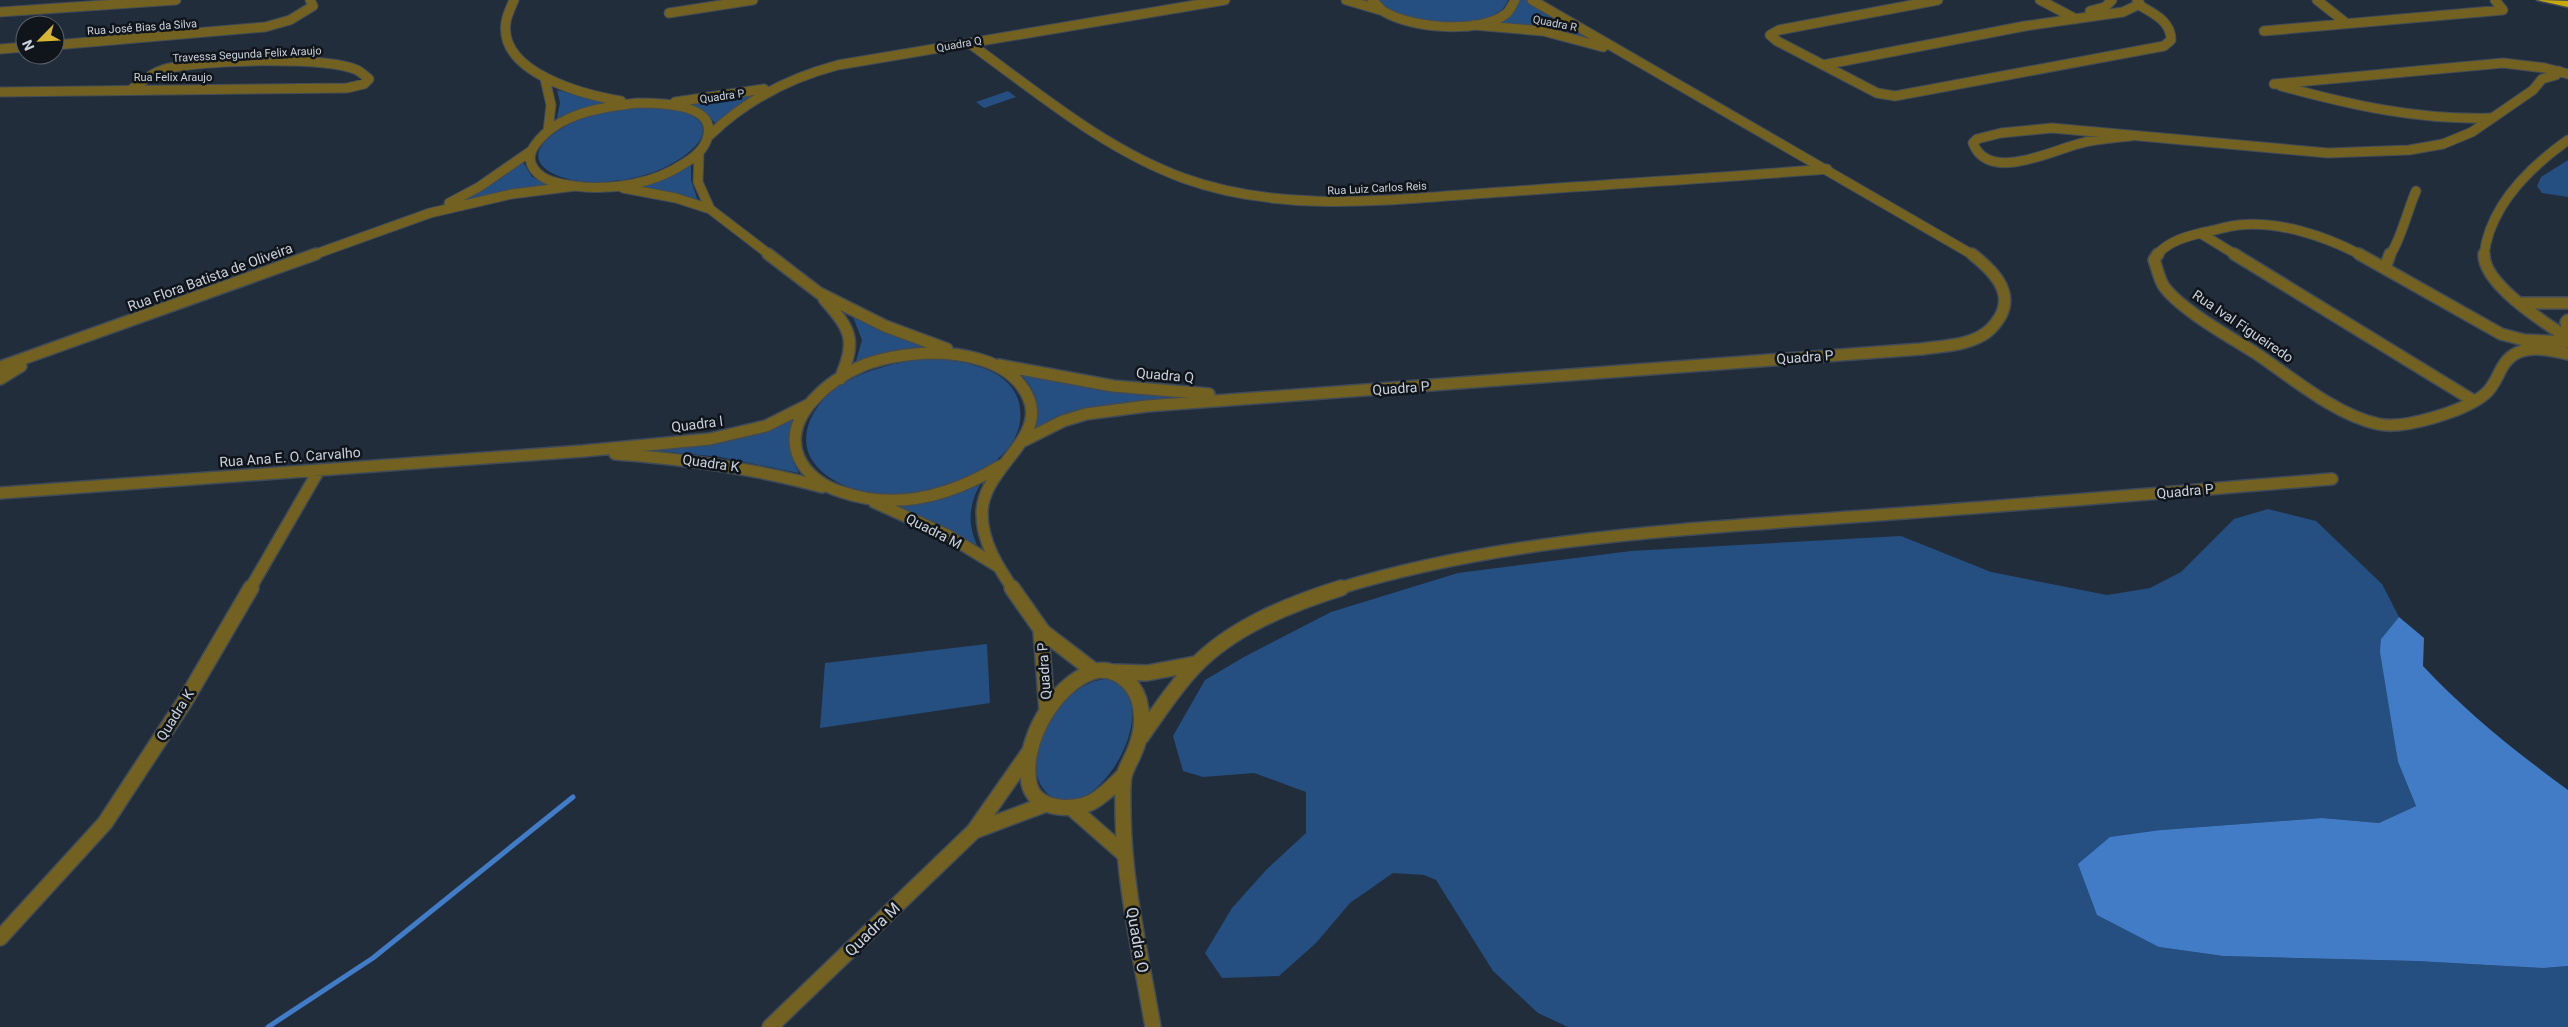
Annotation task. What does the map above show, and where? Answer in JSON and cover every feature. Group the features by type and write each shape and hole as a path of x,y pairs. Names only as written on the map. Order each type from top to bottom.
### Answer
{"highway":[{"path":"2542,0 2568,4"}],"street":[{"path":"0,20 25,0"},
{"path":"84,7 93,0"},
{"path":"0,12 176,0"},
{"name":"Rua José Bias da Silva","path":"65,44 265,27 292,20 313,6 313,2 310,0"},
{"path":"514,0 506,14 507,40 518,57 545,79 580,93 638,103"},
{"path":"669,12 696,4 753,0"},
{"name":"Quadra Q","path":"699,152 710,135 744,106 779,85 842,66 1225,0"},
{"path":"1346,0 1381,10 1411,23 1432,26 1473,25 1492,21 1506,14 1514,6 1515,0"},
{"path":"1372,0 1381,10"},
{"name":"Quadra P","path":"1023,441 1063,422 1086,414 1146,406 1249,396 1393,389 1921,349 1972,340 1989,332 1999,320 2006,295 2000,280 1986,265 1943,236 1532,0"},
{"path":"1938,0 1779,30 1770,35 1777,41 1877,93 1895,96 2164,46 2171,40 2171,30 2162,20 2137,4 2123,7 2112,1 2097,10 2033,21 2025,26"},
{"path":"2040,0 2076,19"},
{"path":"2317,0 2346,23"},
{"path":"2264,31 2502,10 2495,0"},
{"path":"1824,65 2025,26 2117,14 2137,4"},
{"name":"Quadra R","path":"1473,25 1543,30 1588,41 1630,56"},
{"name":"Rua Luiz Carlos Reis","path":"969,43 1096,131 1153,166 1210,187 1285,200 1363,201 1827,169"},
{"path":"0,49 15,48"},
{"name":"Travessa Segunda Felix Araujo","path":"132,89 152,74 166,69 305,61 338,63 367,75 368,82 347,88"},
{"path":"2490,118 2449,120 2385,113 2274,84 2496,64 2525,65 2543,73 2561,73 2568,78"},
{"path":"2130,136 2092,140 2060,149 2029,162 2008,164 1982,155 1975,150 1973,143 1977,139 2001,133 2052,128 2328,153 2389,152 2428,147 2458,139 2474,131 2490,118 2533,90 2543,73"},
{"path":"545,79 552,98 552,114 548,131"},
{"path":"2302,81 2312,95"},
{"name":"Quadra P","path":"664,103 738,94 779,85"},
{"name":"Rua Felix Araujo","path":"0,92 347,88"},
{"path":"548,131 570,119 598,109 638,103 664,103 685,107 700,114 709,123 710,135"},
{"path":"2449,120 2474,131"},
{"path":"2082,130 2092,140"},
{"name":"Rua Flora Batista de Oliveira","path":"430,213 480,187 531,151 548,131"},
{"path":"2568,140 2525,174 2500,213 2486,247 2484,258 2489,270 2499,283 2521,303 2568,338"},
{"path":"531,151 530,161 534,170 543,177 575,186 610,186 676,198 710,210 819,293 885,326 923,341 973,357 999,367 1019,382 1030,401 1030,422 1023,441 1000,466 973,483 939,495 902,500 867,499 836,491 816,480 802,465 796,448 796,430 810,404 823,390 855,370 884,359 914,354 945,353 973,357"},
{"path":"610,186 662,174 684,164 699,152"},
{"path":"699,152 696,173 697,181 710,210"},
{"name":"Rua Flora Batista de Oliveira","path":"0,367 430,213 512,194 575,186"},
{"path":"2385,268 2388,257 2395,248 2405,216 2416,191"},
{"name":"Rua Ival Figueiredo","path":"2517,352 2508,358 2496,383 2486,394 2474,401 2419,423 2402,426 2376,424 2334,405 2192,312 2163,285 2154,260 2158,250 2200,233 2233,224 2288,227 2336,242 2501,334 2524,340 2568,342"},
{"path":"2200,233 2474,401"},
{"path":"2368,259 2388,257"},
{"path":"819,293 847,326 852,336 850,358 840,379"},
{"path":"2521,303 2568,303"},
{"path":"2568,320 2566,322 2568,338"},
{"path":"2501,334 2512,342 2517,352 2535,349 2568,354"},
{"path":"0,378 57,346"},
{"name":"Quadra Q","path":"991,364 1113,386 1249,396"},
{"name":"Quadra l","path":"583,451 738,434 766,426 810,404"},
{"name":"Rua Ana E. O. Carvalho","path":"2,492 583,451"},
{"name":"Quadra K","path":"583,451 730,464 771,472 836,491"},
{"path":"999,567 983,530 981,516 984,497 1000,466"},
{"name":"Quadra K","path":"0,938 36,901 105,823 185,701 318,470"},
{"name":"Quadra P","path":"1141,738 1174,690 1195,664 1218,646 1255,624 1311,598 1364,580 1509,548 1646,532 2332,478"},
{"name":"Quadra M","path":"867,499 947,534 999,567"},
{"name":"Quadra P","path":"999,567 1041,630 1094,671"},
{"name":"Quadra P","path":"1041,630 1047,711"},
{"name":"Quadra P","path":"1116,672 1147,673 1195,664"},
{"path":"1074,810 1104,795 1124,775 1141,738 1141,717 1137,693 1129,682 1116,672 1094,671 1059,694 1047,711 1033,747 1028,770 1029,785 1036,796 1046,804 1074,810 1123,853"},
{"name":"Quadra M","path":"770,1027 974,831 1033,747"},
{"name":"Quadra O","path":"1124,775 1123,853 1153,1027"},
{"name":"Quadra M","path":"974,831 1046,804"}],"shaded area":[{"path":"1378,0 1508,0 1502,9 1492,16 1465,23 1449,24 1421,22 1402,17 1385,7"},
{"path":"1520,0 1528,0 1600,42 1567,33 1488,24 1513,13"},
{"path":"557,90 614,103 556,123 560,103"},
{"path":"1008,91 1016,97 984,108 976,102"},
{"path":"762,92 740,105 716,124 704,111 686,104 727,99"},
{"path":"654,106 684,112 697,119 703,128 702,137 696,146 664,168 628,179 609,182 586,182 555,175 545,168 539,160 539,150 548,139 576,121 608,111"},
{"path":"2568,160 2568,197 2542,193 2537,186 2541,177"},
{"path":"523,162 532,177 552,186 501,192 461,201 501,178"},
{"path":"691,162 691,180 698,201 629,186"},
{"path":"853,317 931,349 854,368 862,340"},
{"path":"926,359 954,361 984,368 1008,383 1016,395 1020,409 1020,419 1018,430 1008,448 980,472 944,488 925,492 887,494 869,492 837,482 823,473 809,455 806,440 810,420 819,405 844,383 859,375 909,361"},
{"path":"1021,374 1100,388 1197,396 1114,405 1074,414 1034,428 1037,413 1036,400 1034,393"},
{"path":"796,418 790,446 795,466 799,473 720,457 640,449 739,438"},
{"path":"981,483 974,498 971,513 972,529 977,545 895,504"},
{"path":"2268,509 2316,521 2382,584 2399,617 2381,639 2398,762 2416,806 2379,823 2322,818 2161,830 2159,947 2223,956 2416,961 2544,968 2568,966 2568,1027 1568,1027 1538,1013 1493,971 1436,880 1424,875 1393,873 1350,903 1316,943 1279,976 1222,978 1205,953 1232,908 1267,869 1306,833 1306,792 1254,773 1203,777 1183,771 1173,736 1205,680 1244,657 1331,612 1458,573 1631,551 1901,536 1991,572 2107,595 2150,588 2181,572 2234,519"},
{"path":"2399,617 2424,638 2423,666 2492,731 2568,790 2568,966 2544,968 2416,961 2223,956 2159,947 2097,915 2078,864 2110,837 2161,830 2322,818 2379,823 2416,806 2398,762 2380,652 2381,639"},
{"path":"987,644 990,703 820,728 825,663"},
{"path":"1107,679 1125,691 1132,711 1129,735 1119,759 1104,780 1085,796 1066,801 1048,794 1038,780 1036,763 1039,744 1048,725 1060,707 1074,693 1090,683"}],"waterway":[{"path":"268,1027 373,958 573,797"}]}
